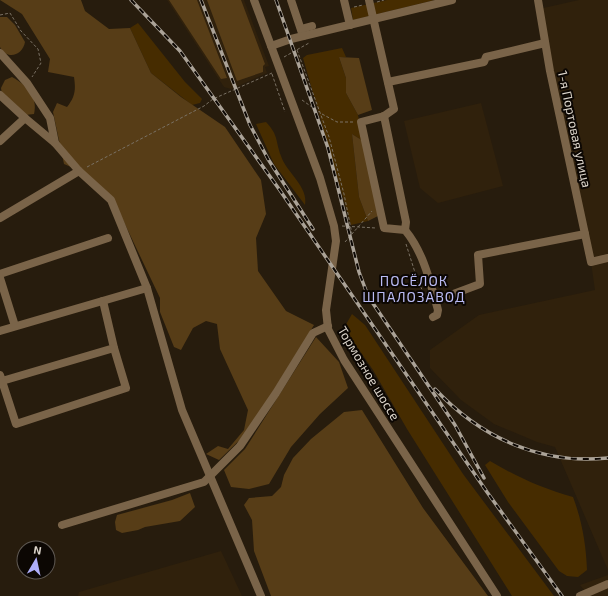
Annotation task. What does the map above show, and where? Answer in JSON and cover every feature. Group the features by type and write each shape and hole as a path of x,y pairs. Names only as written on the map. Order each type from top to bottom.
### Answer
{"street":[{"name":"Тормозное шоссе","path":"254,0 320,178 334,226 336,241 326,310 328,326 344,360 496,596"},
{"path":"292,0 302,33"},
{"path":"344,0 350,24"},
{"path":"369,0 394,108 384,116 361,122 384,228 405,230 415,242 438,310 437,315 433,317"},
{"path":"271,46 302,33 373,19 452,0"},
{"name":"1-я Портовая улица","path":"538,0 545,43 591,262 608,258"},
{"path":"302,33 312,26"},
{"path":"388,82 484,62 486,57 545,43"},
{"path":"0,53 3,63 28,83 50,118 56,143"},
{"path":"0,95 56,143 79,171 111,200 147,288 182,410 261,596"},
{"path":"384,116 406,222 405,230"},
{"path":"0,141 25,118"},
{"path":"0,218 79,171"},
{"path":"448,296 480,284 478,255 585,234"},
{"path":"0,274 108,238"},
{"path":"0,278 16,326"},
{"path":"0,330 147,288"},
{"path":"103,301 114,348 126,388 16,424 1,378 114,348"},
{"path":"62,525 204,482 240,446 276,394 313,333 328,326"},
{"path":"580,596 608,584"}],"path":[{"path":"0,15 10,13 21,31 38,50 41,63 28,83"},
{"path":"285,112 272,73 271,62 310,42"},
{"path":"297,50 321,113 338,168 352,234"},
{"path":"79,171 204,106 213,99 272,73"},
{"path":"302,100 337,122 361,122"},
{"path":"345,242 379,203"},
{"path":"342,226 357,228 384,228"},
{"path":"405,230 408,256 418,282 426,296"}],"shaded area":[{"path":"0,0 81,0 85,11 109,29 130,28 151,73 181,97 225,127 261,180 266,214 256,238 258,271 286,311 314,325 248,432 219,460 206,454 218,446 228,449 244,430 248,410 220,349 217,324 206,321 193,328 181,350 174,347 160,312 160,298 113,199 87,174 64,164 53,112 57,103 67,107 70,103 74,93 74,77 48,72 50,59 22,14"},
{"path":"167,0 244,0 269,66 265,67 267,73 231,89 224,87"},
{"path":"169,0 197,0 227,78 221,79"},
{"path":"207,0 241,0 265,64 263,66 263,72 237,81"},
{"path":"387,0 435,0 353,20 351,8"},
{"path":"579,0 608,0 608,570 555,447 537,442 494,424 461,400 430,368 430,350 479,315 595,290 591,262 539,9"},
{"path":"0,17 7,17 15,25 25,42 24,47 14,55 7,54 0,47"},
{"path":"138,23 185,82 202,99 200,103 192,105 151,73 130,28"},
{"path":"342,48 346,57 339,57 346,78 346,93 358,115 363,141 352,134 359,197 368,221 351,225 303,58 307,55"},
{"path":"339,57 359,58 372,110 358,115 346,93 346,78"},
{"path":"12,77 27,88 33,97 35,108 34,114 25,115 3,101 1,88 5,80"},
{"path":"481,103 503,186 438,203 420,188 404,121"},
{"path":"266,122 275,135 279,151 287,168 304,192 305,205 274,164 256,124"},
{"path":"352,134 363,141 378,216 368,221 359,197"},
{"path":"352,314 365,325 463,474 554,596 512,596 407,429 373,370 344,328"},
{"path":"316,337 339,362 348,388 320,414 291,447 269,484 249,489 231,487 224,470 245,449"},
{"path":"362,410 423,508 488,596 271,596 254,551 252,520 244,505 249,498 272,496 281,487 284,475 293,458 311,439 344,412"},
{"path":"490,461 530,482 573,497 583,533 587,570 578,577 567,576 559,571 508,502 485,465"},
{"path":"190,493 195,507 180,521 145,527 122,533 116,530 115,522 117,515 172,500"},
{"path":"221,551 242,596 78,596 79,592"},
{"path":"608,575 608,596 589,596 580,585"}],"railway":[{"path":"131,0 180,51 279,189 487,492 562,596"},
{"path":"201,0 250,125 268,159 313,229"},
{"path":"276,0 328,148 359,272 368,296 455,425 484,478"},
{"path":"435,389 472,421 492,434 514,444 536,452 559,457 583,459 608,458"}],"district":[{"name":"ПОСЁЛОК ШПАЛОЗАВОД","path":"414,288"}]}
